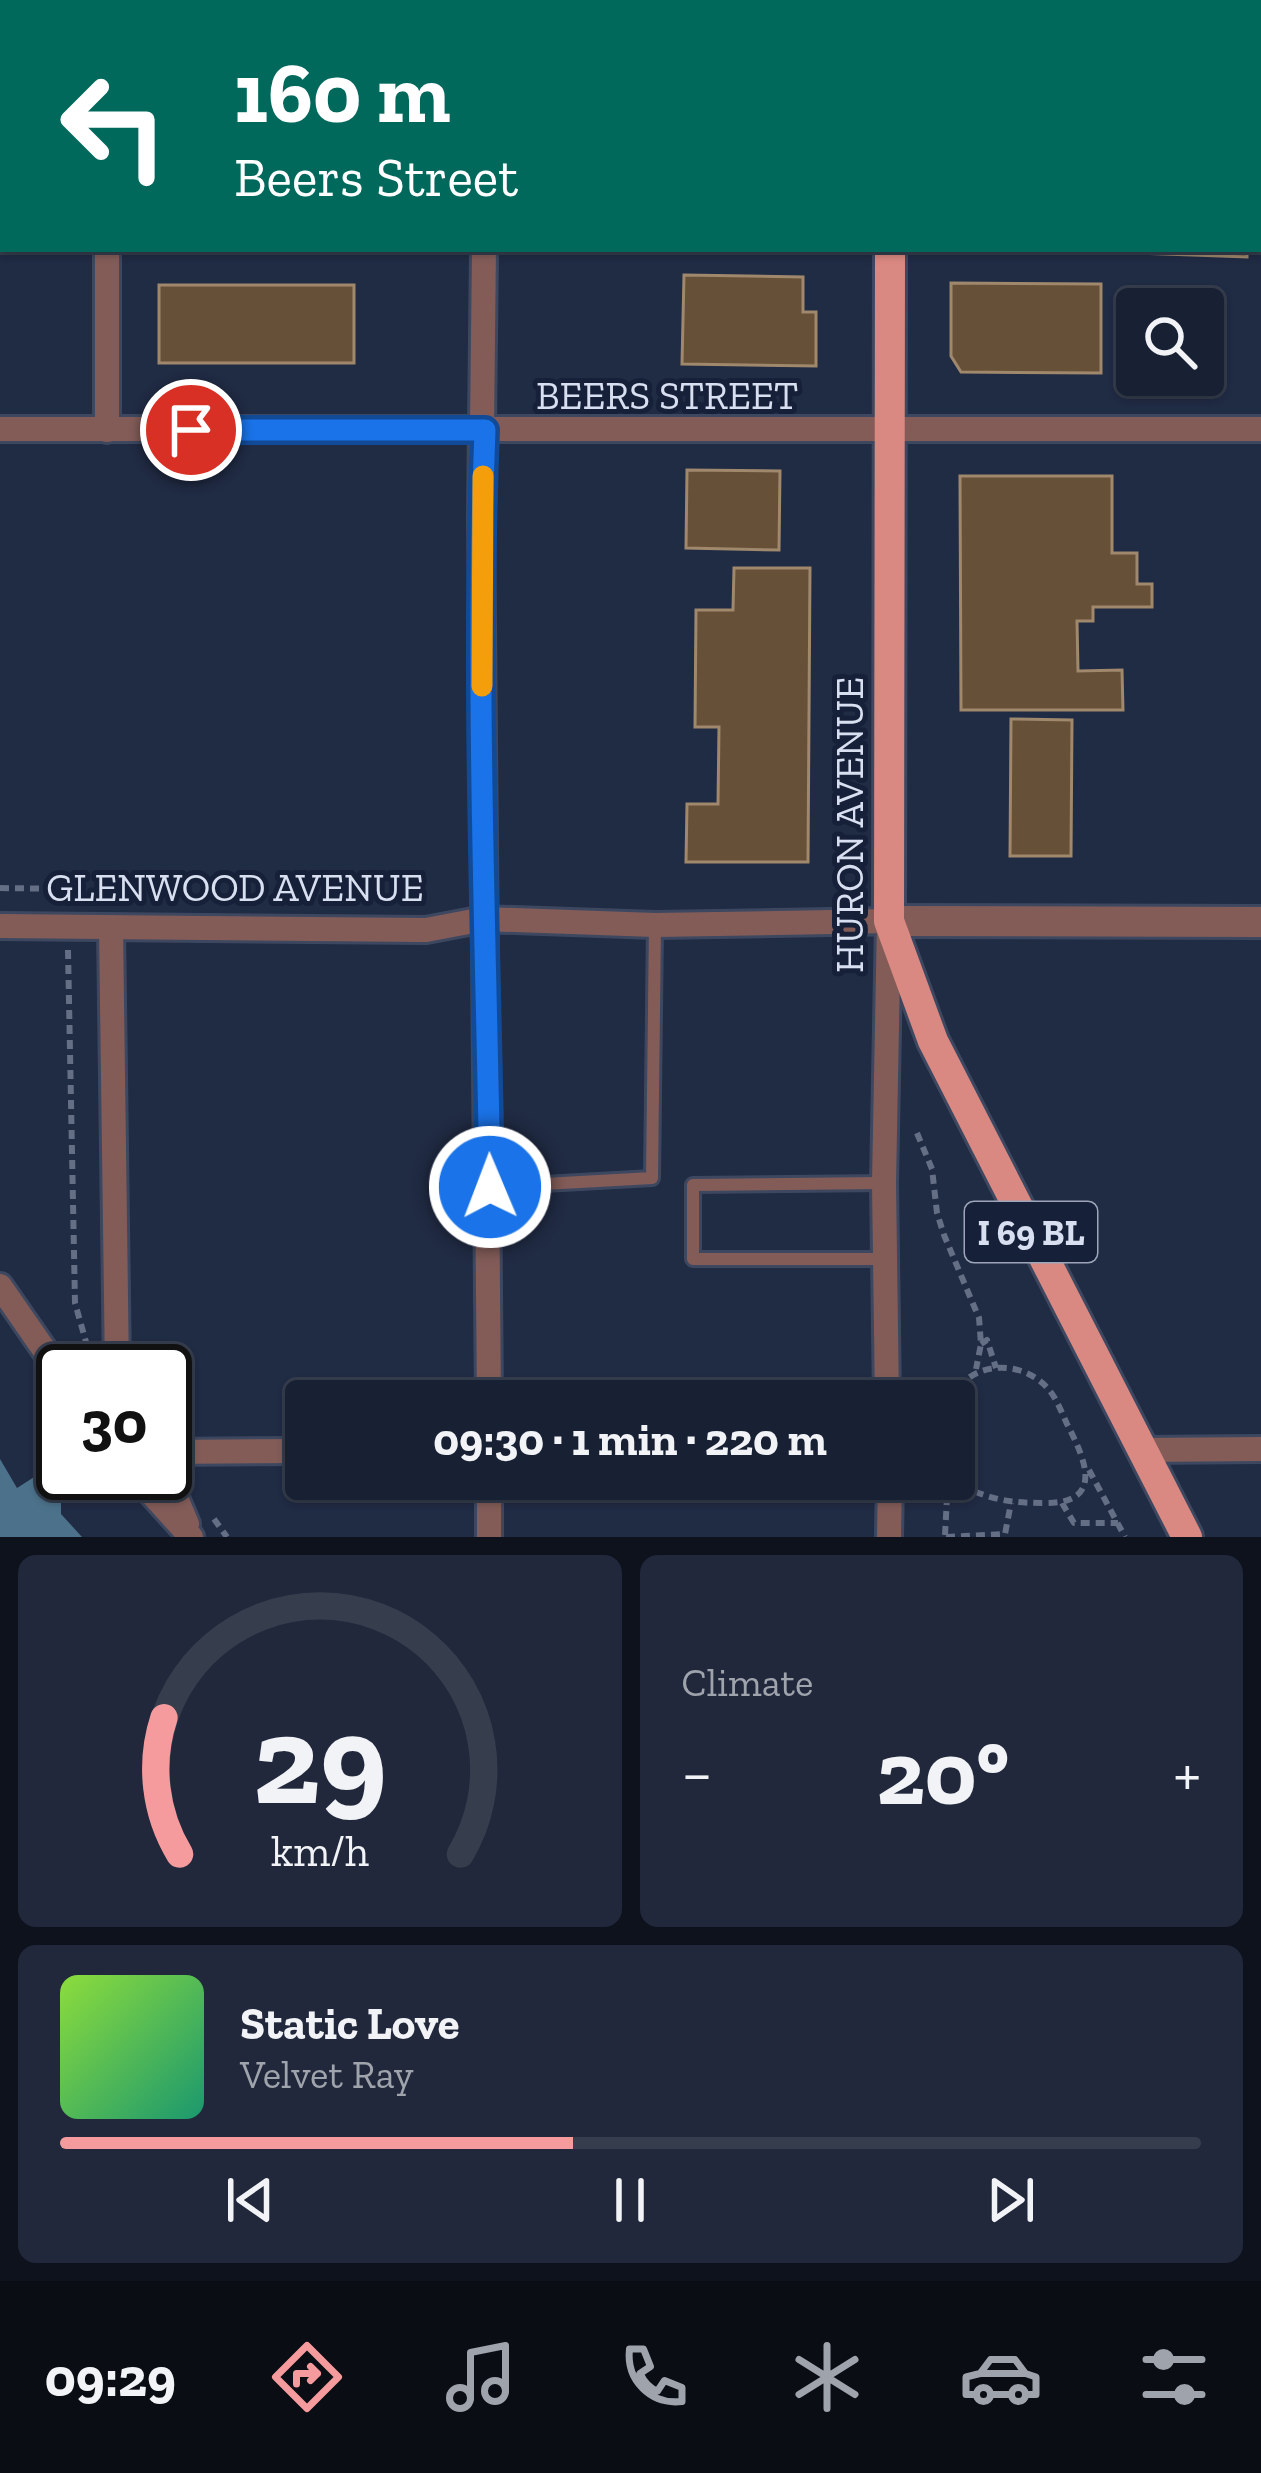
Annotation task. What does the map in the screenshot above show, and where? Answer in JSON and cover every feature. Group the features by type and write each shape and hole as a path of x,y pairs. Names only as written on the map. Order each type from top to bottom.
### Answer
{"main road":[{"name":"HURON AVENUE","path":"889,921 890,252"},
{"name":"I 69 BL","path":"889,921 934,1041 1186,1537"}],"street":[{"path":"107,252 107,430"},
{"path":"484,252 489,1380"},
{"name":"BEERS STREET","path":"0,429 1261,429"},
{"name":"GLENWOOD AVENUE","path":"0,926 426,930 484,919 655,925 1261,922"},
{"name":"HURON AVENUE","path":"887,1380 884,1183 889,921"},
{"path":"110,928 117,1344"},
{"path":"0,1286 40,1344"},
{"path":"1142,1450 1261,1449"},
{"path":"192,1452 285,1451"},
{"path":"158,1500 192,1537"},
{"path":"177,1500 192,1537"},
{"path":"489,1500 489,1537"},
{"path":"889,1537 890,1500"}],"lane":[{"path":"490,1187 652,1178 655,925"},
{"path":"884,1183 692,1185 693,1258 884,1259"}],"path":[{"path":"0,889 66,889"},
{"path":"68,957 75,1303 87,1344"},
{"path":"917,1133 932,1169 944,1235 975,1304 981,1343 975,1370"},
{"path":"981,1343 987,1340 996,1368"},
{"path":"964,1380 975,1370 996,1368 1022,1372 1051,1392 1125,1537"},
{"path":"975,1491 1011,1503 1062,1503 1082,1488 1087,1467"},
{"path":"946,1500 945,1537 1005,1534 1011,1503"},
{"path":"1062,1503 1074,1523 1118,1523"}],"water":[{"path":"0,1459 17,1488 36,1476 36,1500 61,1500 61,1514 82,1537 0,1537"}],"building":[{"path":"1107,252 1247,252 1247,257"},
{"path":"684,275 803,277 803,312 816,312 816,366 682,364"},
{"path":"951,283 1101,284 1101,373 961,372 951,356"},
{"path":"159,285 354,285 354,363 159,363"},
{"path":"687,470 780,471 779,550 686,548"},
{"path":"960,476 1112,476 1112,553 1137,553 1137,584 1152,584 1152,607 1093,607 1093,621 1077,621 1078,671 1122,670 1123,710 961,710"},
{"path":"734,568 810,568 808,862 686,862 687,804 718,804 719,727 695,727 696,610 733,610"},
{"path":"1011,719 1072,720 1071,856 1010,856"}],"slow traffic":[{"path":"482,686 483,476"}],"route":[{"path":"191,430 485,430 483,813 490,1187"}]}
